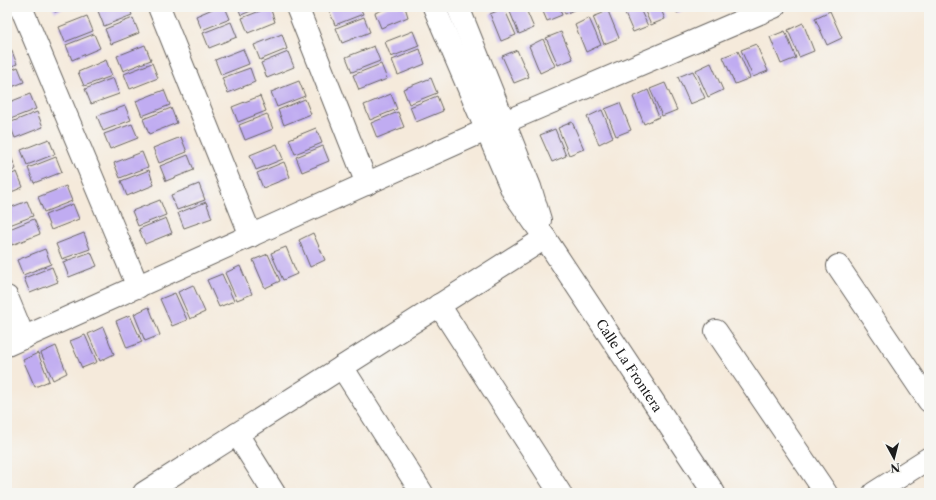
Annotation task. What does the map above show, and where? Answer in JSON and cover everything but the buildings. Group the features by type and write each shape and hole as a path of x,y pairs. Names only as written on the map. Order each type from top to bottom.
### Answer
{"street":[{"path":"21,7 138,287"},
{"path":"159,7 252,236"},
{"path":"297,7 367,184"},
{"path":"435,7 495,126"},
{"path":"458,7 495,126"},
{"path":"7,297 15,342 747,12 774,7"},
{"name":"Calle La Frontera","path":"495,126 530,187 545,238 714,493"},
{"path":"144,493 545,238"},
{"path":"838,266 929,401"},
{"path":"440,305 560,493"},
{"path":"716,332 826,493"},
{"path":"342,367 422,493"},
{"path":"236,434 274,493"},
{"path":"874,493 929,458"}]}
